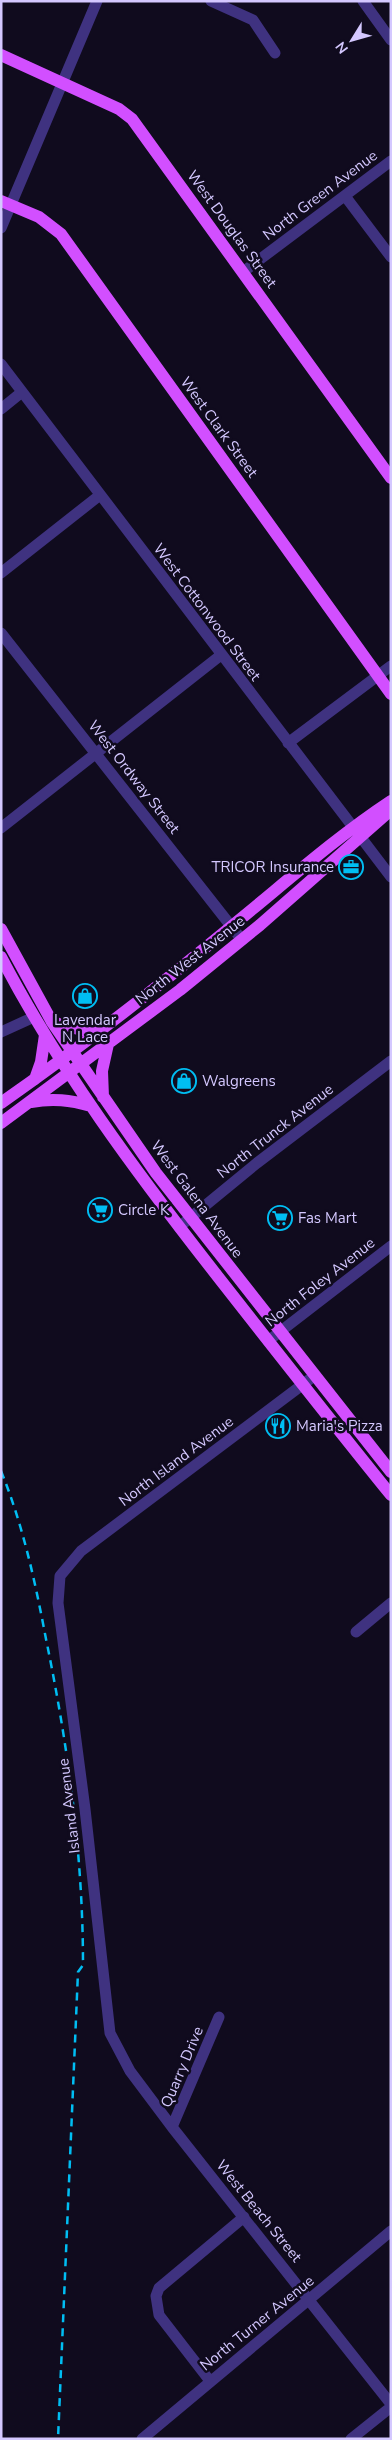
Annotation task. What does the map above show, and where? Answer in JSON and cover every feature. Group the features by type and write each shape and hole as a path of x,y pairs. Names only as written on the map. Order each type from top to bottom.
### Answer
{"main road":[{"name":"West Douglas Street","path":"1,55 119,110 132,118 391,478"},
{"name":"West Clark Street","path":"7,203 39,217 61,234 391,694"},
{"name":"North West Avenue","path":"1,1123 108,1044 242,940 391,801"},
{"name":"North West Avenue","path":"1,1103 100,1032 232,926 356,832 391,810"},
{"name":"West Galena Avenue","path":"1,929 52,1022 80,1065 190,1218 279,1333 391,1472"},
{"name":"West Galena Avenue","path":"1,957 60,1061 91,1106 179,1227 302,1386 391,1495"},
{"path":"52,1022 82,1030 100,1032"},
{"path":"35,1079 41,1062 45,1035"},
{"path":"103,1097 102,1071 108,1044"},
{"path":"29,1102 58,1099 73,1100 91,1106"}],"street":[{"path":"1,228 7,203 97,1"},
{"path":"211,1 253,20 275,53"},
{"path":"363,1 391,40"},
{"name":"North Green Avenue","path":"243,272 391,161"},
{"path":"345,196 391,257"},
{"name":"West Cottonwood Street","path":"1,364 391,877"},
{"path":"1,409 22,392"},
{"path":"1,573 100,495"},
{"name":"West Ordway Street","path":"1,633 242,940"},
{"path":"1,828 97,754 221,654"},
{"path":"288,743 391,666"},
{"path":"1,1032 34,1017"},
{"name":"North Trunck Avenue","path":"179,1227 391,1061"},
{"name":"North Foley Avenue","path":"268,1342 391,1246"},
{"name":"North Island Avenue","path":"60,1576 81,1551 314,1376"},
{"name":"Island Avenue","path":"60,1576 58,1603 86,1808 110,2033"},
{"path":"356,1632 391,1603"},
{"name":"Quarry Drive","path":"172,2127 219,2017"},
{"name":"West Beach Street","path":"110,2033 130,2071 172,2127 310,2300 391,2406"},
{"path":"210,2381 159,2316 156,2296 159,2288 244,2217"},
{"name":"North Turner Avenue","path":"142,2439 391,2231"},
{"path":"351,2439 391,2406"}],"railway":[{"path":"1,1471 16,1512 28,1554 54,1679 73,1801 80,1883 83,1965 78,1972 58,2439"}],"place":[{"name":"TRICOR Insurance","path":"351,867"},
{"name":"Lavendar N Lace","path":"85,996"},
{"name":"Walgreens","path":"184,1081"},
{"name":"Circle K","path":"100,1210"},
{"name":"Fas Mart","path":"280,1218"},
{"name":"Maria's Pizza","path":"278,1426"}]}
